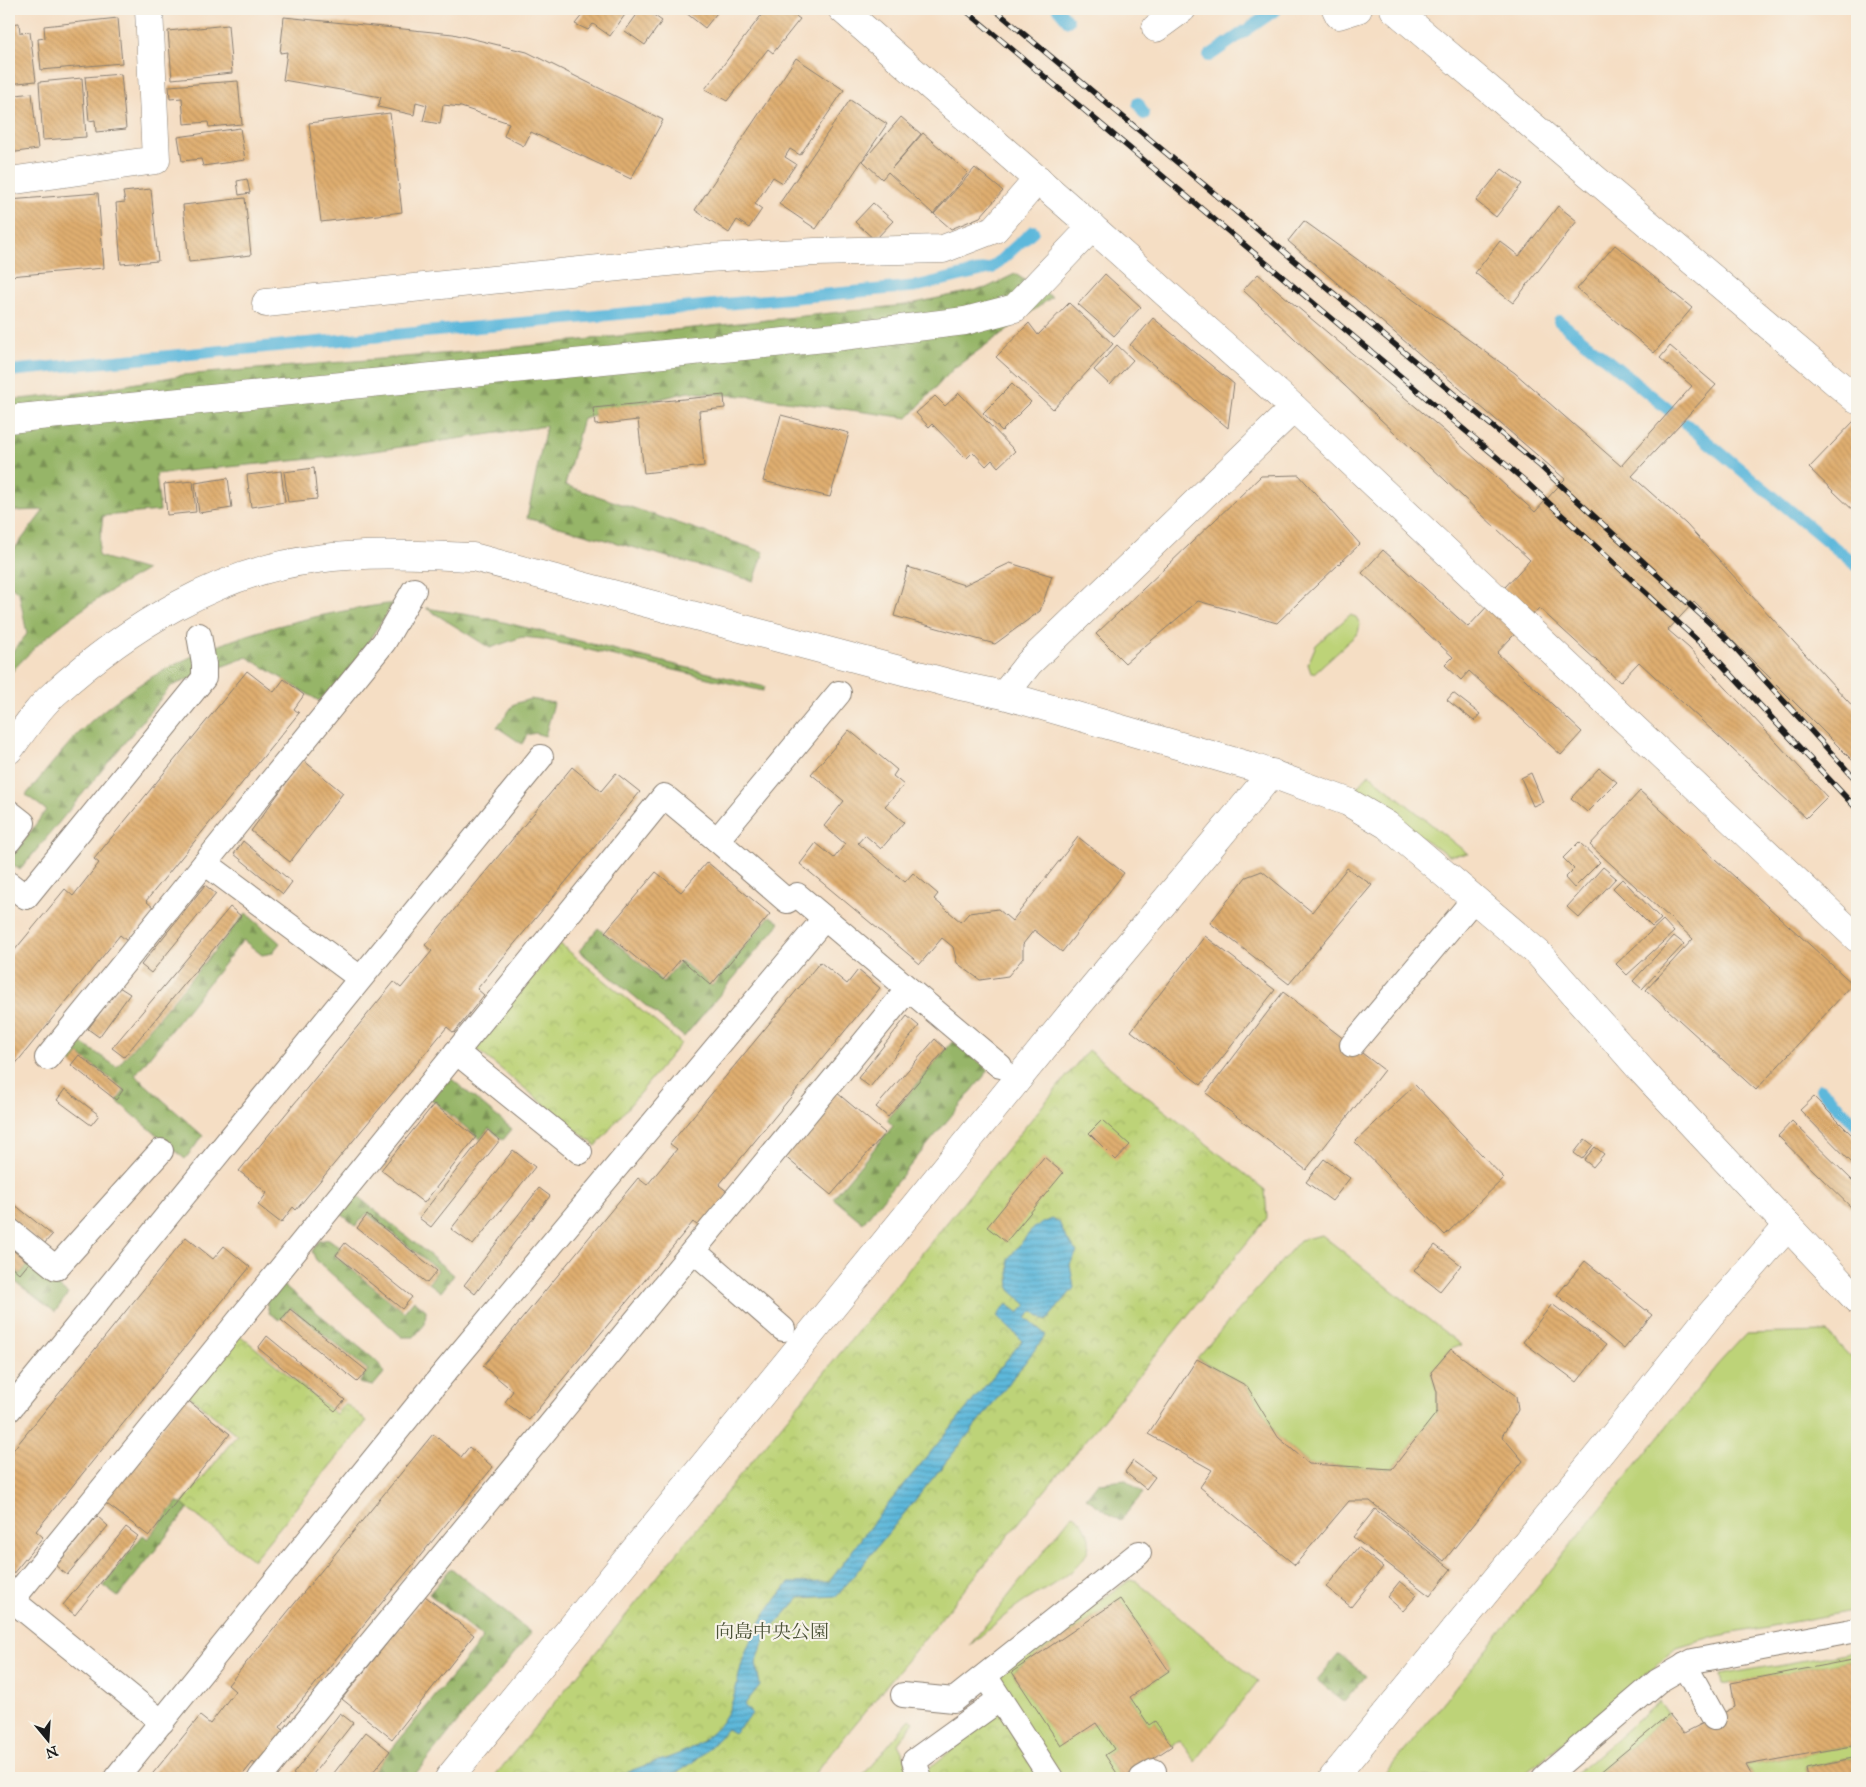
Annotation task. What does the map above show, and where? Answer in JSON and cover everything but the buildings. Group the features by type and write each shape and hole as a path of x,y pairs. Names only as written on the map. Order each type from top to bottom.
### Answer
{"street":[{"path":"9,181 156,160 149,9"},
{"path":"842,9 1092,227 1294,408 1857,938"},
{"path":"1156,28 1182,9"},
{"path":"1336,9 1339,15 1358,9"},
{"path":"1394,9 1857,400"},
{"path":"266,303 707,258 815,252 943,249 995,229 1042,183"},
{"path":"9,419 835,337 965,321 1014,308 1092,227"},
{"path":"1004,695 1030,663 1294,408"},
{"path":"9,750 53,695 138,627 209,590 262,571 316,559 393,553 473,557 950,683 1004,695 1272,773 1348,802 1387,825 1539,954 1643,1072 1857,1300"},
{"path":"449,1778 1087,994 1272,773"},
{"path":"1333,1778 1710,1315 1788,1226"}],"lane":[{"path":"47,1058 384,642 414,590"},
{"path":"9,884 26,897 204,678 204,664 199,635"},
{"path":"718,840 839,692"},
{"path":"9,1410 540,757"},
{"path":"162,1722 10,1602 664,796 718,840 787,901 797,895 1000,1066"},
{"path":"9,812 23,823 9,841"},
{"path":"205,863 360,978"},
{"path":"1352,1045 1474,899"},
{"path":"116,1778 439,1379 824,919"},
{"path":"260,1778 908,989"},
{"path":"456,1052 580,1152"},
{"path":"9,1230 56,1268 161,1151"},
{"path":"694,1251 784,1329"},
{"path":"903,1695 954,1700 1139,1553"},
{"path":"1544,1778 1658,1681 1693,1661 1857,1630"},
{"path":"1685,1665 1714,1718"},
{"path":"985,1675 1051,1778"},
{"path":"920,1778 914,1761 1000,1699"}],"green space":[{"path":"1015,274 1052,297 953,369 908,418 757,397 688,392 583,418 565,485 764,552 754,581 527,518 546,426 332,457 156,474 160,511 103,516 98,556 146,570 90,604 56,629 9,675 9,656 27,634 19,593 9,584 9,556 44,510 12,511 9,482 9,400 79,393 183,375 490,350 905,305 986,288"},
{"path":"394,603 347,673 319,701 247,657 171,686 20,870 9,862 46,810 26,795 80,732 120,698 155,675 192,656 231,641 271,628 312,618"},
{"path":"426,608 487,618 765,687 763,691 542,639 522,637 490,648"},
{"path":"1350,615 1356,617 1360,624 1358,633 1314,673 1311,673 1308,664 1316,645"},
{"path":"530,699 554,703 545,736 535,733 527,735 522,744 497,727 514,704"},
{"path":"1369,774 1468,854 1449,855 1351,794"},
{"path":"246,913 280,943 272,953 262,955 243,940 135,1075 203,1136 185,1159 117,1101 125,1090 79,1054 72,1063 60,1054 73,1037 117,1067"},
{"path":"770,916 780,923 684,1037 579,951 598,928 663,982 681,961 712,986"},
{"path":"560,944 681,1043 596,1146 475,1048"},
{"path":"953,1041 989,1070 863,1223 833,1198 893,1126 887,1120"},
{"name":"向島中央公園","path":"1088,1050 1265,1190 1267,1218 811,1778 493,1778"},
{"path":"448,1076 512,1129 503,1140 489,1128 480,1139 430,1098"},
{"path":"351,1191 454,1275 441,1292 429,1283 438,1270 367,1213 356,1226 335,1209"},
{"path":"1322,1235 1461,1345 1451,1349 1431,1372 1437,1392 1437,1412 1392,1469 1309,1464 1278,1437 1247,1386 1197,1358 1300,1240"},
{"path":"329,1239 341,1248 335,1256 404,1312 414,1300 426,1310 425,1324 414,1337 402,1337 316,1260 312,1251 319,1241"},
{"path":"29,1264 68,1294 55,1312 9,1277 9,1265 20,1274"},
{"path":"281,1283 380,1364 384,1373 373,1386 359,1383 368,1370 291,1308 279,1320 269,1313 266,1300"},
{"path":"1827,1332 1857,1364 1857,1610 1718,1636 1677,1648 1520,1778 1382,1778 1718,1364 1746,1334"},
{"path":"237,1333 336,1414 345,1403 367,1421 253,1560 182,1504 237,1435 186,1393"},
{"path":"1126,1480 1143,1493 1120,1521 1086,1498 1098,1483"},
{"path":"178,1501 188,1509 118,1597 103,1586 143,1535 148,1539"},
{"path":"1073,1514 1084,1525 1089,1539 1088,1550 1083,1560 1053,1585 1014,1609 970,1645"},
{"path":"451,1568 531,1633 412,1778 368,1778 483,1638 429,1594"},
{"path":"1130,1580 1137,1582 1258,1681 1195,1762 1180,1741 1172,1746 1155,1721 1149,1725 1130,1697 1169,1671 1120,1599 1012,1672 1061,1745 1096,1723 1114,1749 1105,1755 1120,1778 1060,1778 993,1680 1019,1656"},
{"path":"1857,1651 1857,1659 1723,1685 1721,1675"},
{"path":"1339,1654 1366,1676 1344,1702 1317,1680"},
{"path":"1659,1701 1669,1715 1593,1778 1572,1778"},
{"path":"1003,1709 1046,1778 924,1778 923,1773"},
{"path":"910,1719 914,1722 898,1744 908,1765 909,1778 861,1778"},
{"path":"1857,1745 1857,1757 1806,1768 1808,1778 1753,1778 1746,1765"}],"water":[{"path":"1052,1219 1059,1222 1065,1236 1077,1252 1070,1264 1074,1288 1046,1321 1033,1311 1026,1318 1046,1335 985,1414 837,1596 799,1598 772,1628 762,1646 756,1663 760,1685 744,1705 752,1714 734,1733 727,1729 696,1760 678,1772 653,1779 615,1778 677,1755 701,1742 712,1733 727,1714 731,1705 741,1665 754,1634 782,1591 789,1583 829,1582 875,1520 1022,1341 997,1316 1007,1304 1019,1313 1027,1305 1010,1290 1008,1259 1034,1227"}],"waterway":[{"path":"1058,9 1068,21"},
{"path":"1209,56 1277,9"},
{"path":"1138,103 1144,114"},
{"path":"9,371 918,286 992,268 1033,231"},
{"path":"1559,321 1669,410"},
{"path":"1686,424 1857,566"},
{"path":"1821,1089 1857,1126"}],"railway":[{"path":"964,9 1524,480 1712,654 1857,809"},
{"path":"994,9 1540,466 1728,640 1857,781"}]}
